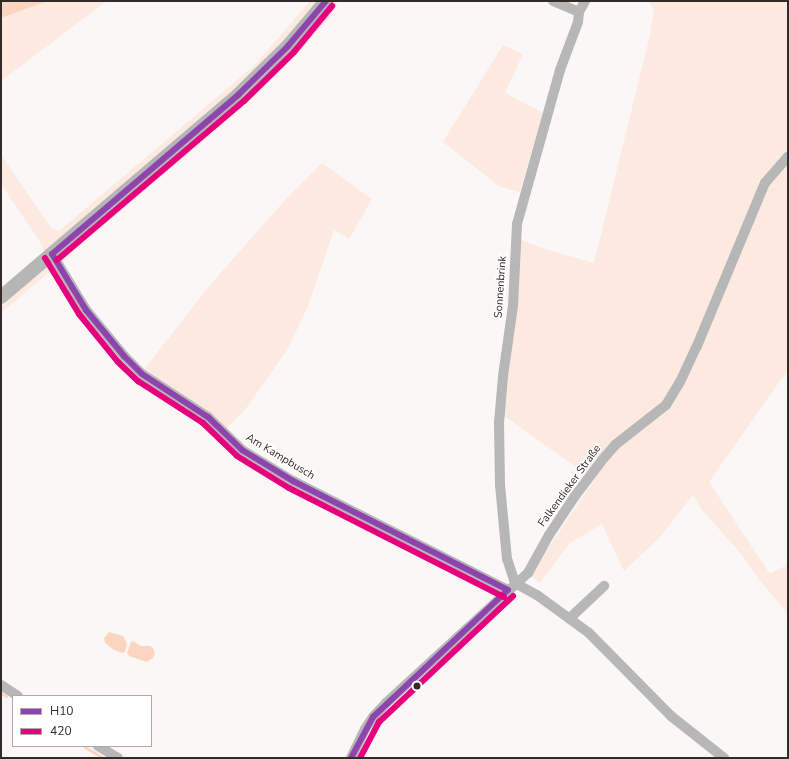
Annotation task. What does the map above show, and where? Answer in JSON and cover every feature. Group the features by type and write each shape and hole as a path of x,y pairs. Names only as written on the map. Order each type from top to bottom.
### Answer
{"main road":[{"path":"1,298 238,95 288,46 326,1"}],"street":[{"path":"552,1 579,12"},
{"name":"Sonnenbrink","path":"512,586 507,559 500,485 499,423 503,376 513,306 517,224 560,70 578,22 579,12 585,1"},
{"name":"Falkendieker Straße","path":"351,758 365,729 377,712 512,586 528,573 549,535 603,459 615,445 666,405 674,394 697,346 758,197 773,172 788,157"},
{"name":"Am Kampbusch","path":"52,254 86,310 124,356 142,374 208,417 242,450 293,481 512,586 570,618 603,646 641,687 671,716 724,758"},
{"path":"570,618 604,586"},
{"path":"1,685 16,695"},
{"path":"100,747 118,758"}],"shaded area":[{"path":"1,1 48,1 1,18"},
{"path":"48,1 107,1 1,81 1,18"},
{"path":"310,1 317,1 270,57 235,90 46,251 43,249 40,242 1,184 1,155 52,229 59,231 255,65"},
{"path":"333,1 338,1 331,16 300,51 251,100 248,93"},
{"path":"648,1 788,1 788,378 787,371 709,482 770,574 785,566 788,561 788,614 757,577 742,555 702,510 693,495 660,537 624,571 602,524 570,543 540,583 530,575 594,480 503,415 521,240 548,250 594,263 650,35 654,10"},
{"path":"503,45 523,54 505,93 543,113 520,192 500,187 443,142"},
{"path":"236,104 244,106 62,261 64,251"},
{"path":"322,163 372,199 349,239 334,230 308,306 287,350 247,407 226,429 163,384 145,368 211,284 285,200"},
{"path":"46,266 51,266 53,269 1,313 1,304"},
{"path":"109,632 123,636 127,644 125,652 122,653 114,650 105,643 104,638"},
{"path":"133,641 141,646 150,646 153,648 155,654 153,658 147,662 129,656 127,653 131,642"}],"waterway":[{"path":"1,693 6,696"},
{"path":"85,747 103,758"}],"transit line":[{"name":"H10","path":"52,254 238,95 288,46 326,1"},
{"name":"420","path":"57,260 244,101 294,52 332,6"},
{"name":"H10","path":"52,254 86,310 124,356 142,374 208,417 242,450 293,481 508,590"},
{"name":"420","path":"45,258 79,314 118,362 138,381 203,423 237,456 289,488 504,597"},
{"name":"H10","path":"351,758 373,717 508,590"},
{"name":"420","path":"360,758 379,722 513,596"}]}
